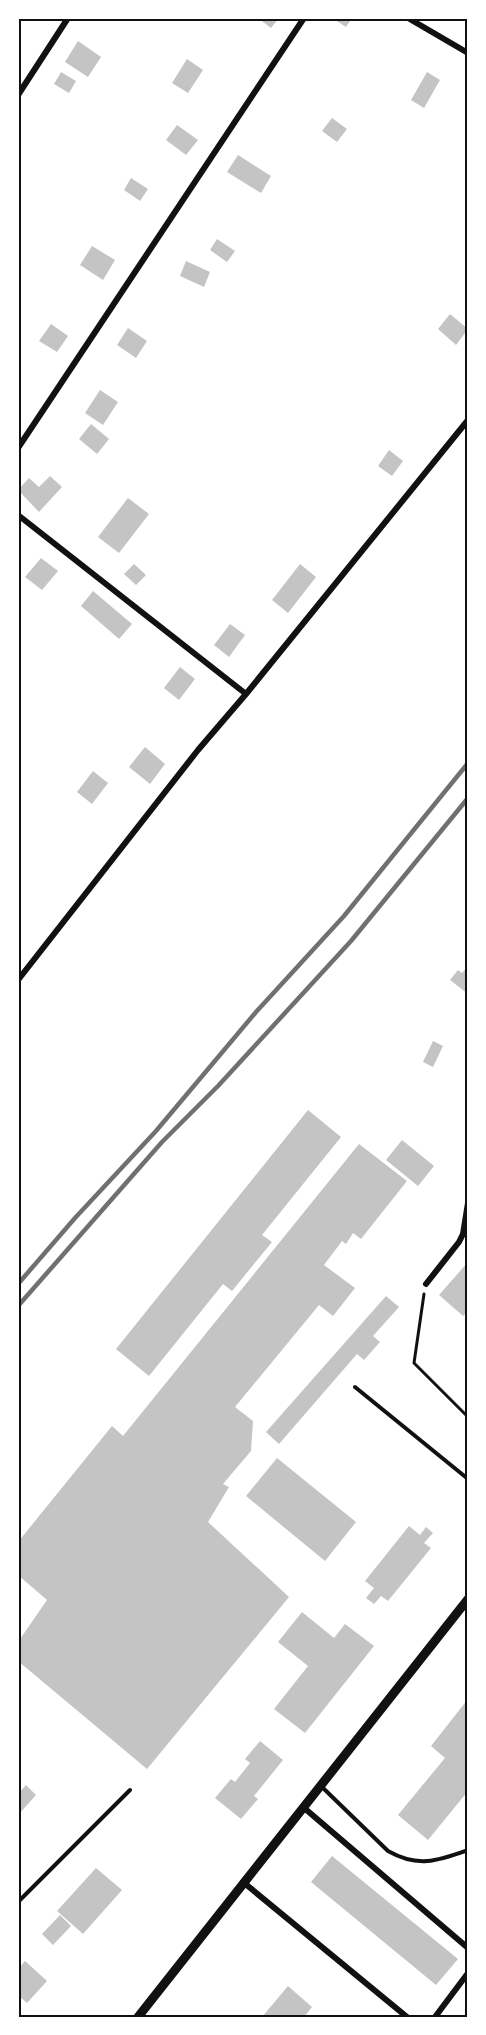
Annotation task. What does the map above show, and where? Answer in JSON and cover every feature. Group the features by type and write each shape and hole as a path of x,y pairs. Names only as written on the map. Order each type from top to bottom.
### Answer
{"street":[{"path":"18,95 68,18"},
{"path":"18,448 304,18"},
{"path":"408,18 468,53"},
{"path":"18,980 198,750 468,420"},
{"path":"18,515 246,694"},
{"path":"426,1284 459,1242 463,1234 468,1203"},
{"path":"138,2017 468,1599"},
{"path":"303,1807 468,1948"},
{"path":"243,1882 407,2017"},
{"path":"435,2017 468,1973"}],"lane":[{"path":"355,1387 468,1479"},
{"path":"320,1785 388,1851 398,1857 428,1862 439,1861 468,1850"},
{"path":"18,1902 130,1790"}],"path":[{"path":"426,1284 414,1363 468,1417"}],"building":[{"path":"258,18 279,18 271,28"},
{"path":"332,18 352,18 346,27"},
{"path":"78,41 101,57 88,77 65,62"},
{"path":"187,59 203,70 188,93 172,83"},
{"path":"61,72 76,81 69,93 54,84"},
{"path":"427,72 440,80 424,108 411,100"},
{"path":"332,118 347,129 337,142 322,131"},
{"path":"177,125 198,140 186,155 166,140"},
{"path":"238,155 271,176 261,193 227,172"},
{"path":"131,178 148,189 140,201 124,190"},
{"path":"217,239 235,251 227,262 210,250"},
{"path":"92,246 115,260 103,280 80,265"},
{"path":"186,261 210,272 204,287 180,276"},
{"path":"450,314 468,329 456,345 438,329"},
{"path":"51,324 68,336 57,352 39,341"},
{"path":"128,328 147,341 136,358 117,345"},
{"path":"100,390 118,402 103,425 85,413"},
{"path":"91,424 109,439 97,454 79,439"},
{"path":"389,450 403,461 392,476 378,466"},
{"path":"50,476 62,487 39,512 18,490 29,478 39,487"},
{"path":"128,498 149,514 119,553 98,537"},
{"path":"41,558 58,571 42,590 25,577"},
{"path":"134,564 146,575 136,585 124,574"},
{"path":"300,564 316,577 288,613 272,600"},
{"path":"93,591 132,624 119,639 81,606"},
{"path":"230,624 245,635 229,657 214,645"},
{"path":"180,667 195,679 179,700 164,688"},
{"path":"145,747 165,764 150,784 129,767"},
{"path":"93,771 108,783 92,804 77,792"},
{"path":"468,966 468,994 450,980 458,970 462,973"},
{"path":"433,1041 443,1046 433,1067 423,1062"},
{"path":"308,1110 341,1137 262,1235 272,1242 232,1291 223,1284 149,1376 116,1349"},
{"path":"402,1140 434,1166 418,1186 386,1160"},
{"path":"359,1144 407,1181 361,1239 353,1233 346,1244 342,1241 324,1265 355,1288 333,1316 319,1305 235,1407 253,1421 251,1451 223,1484 229,1487 208,1522 289,1597 147,1769 18,1661 18,1642 47,1600 18,1575 18,1542 112,1426 123,1436"},
{"path":"468,1262 468,1311 463,1316 439,1295"},
{"path":"386,1296 399,1307 373,1336 380,1342 364,1360 357,1354 279,1444 266,1432"},
{"path":"277,1458 356,1522 325,1561 246,1496"},
{"path":"409,1526 420,1535 426,1527 433,1533 424,1543 431,1548 388,1601 381,1596 374,1604 366,1598 374,1588 365,1581"},
{"path":"302,1612 334,1638 345,1624 374,1646 305,1733 274,1709 308,1666 278,1642"},
{"path":"468,1699 468,1791 428,1840 398,1815 445,1758 431,1746"},
{"path":"260,1741 283,1760 254,1796 258,1799 241,1819 215,1798 231,1779 235,1782 250,1763 245,1759"},
{"path":"26,1785 36,1795 18,1815 18,1794"},
{"path":"332,1856 458,1959 436,1985 311,1882"},
{"path":"96,1868 122,1890 83,1934 57,1911"},
{"path":"60,1915 71,1926 53,1945 42,1934"},
{"path":"25,1961 47,1981 27,2003 18,1995 18,1969"},
{"path":"288,1986 312,2007 304,2017 262,2017"}],"railway":[{"path":"18,1284 75,1218 156,1131 256,1012 344,916 468,763"},
{"path":"18,1306 162,1142 218,1086 351,941 468,798"}]}
